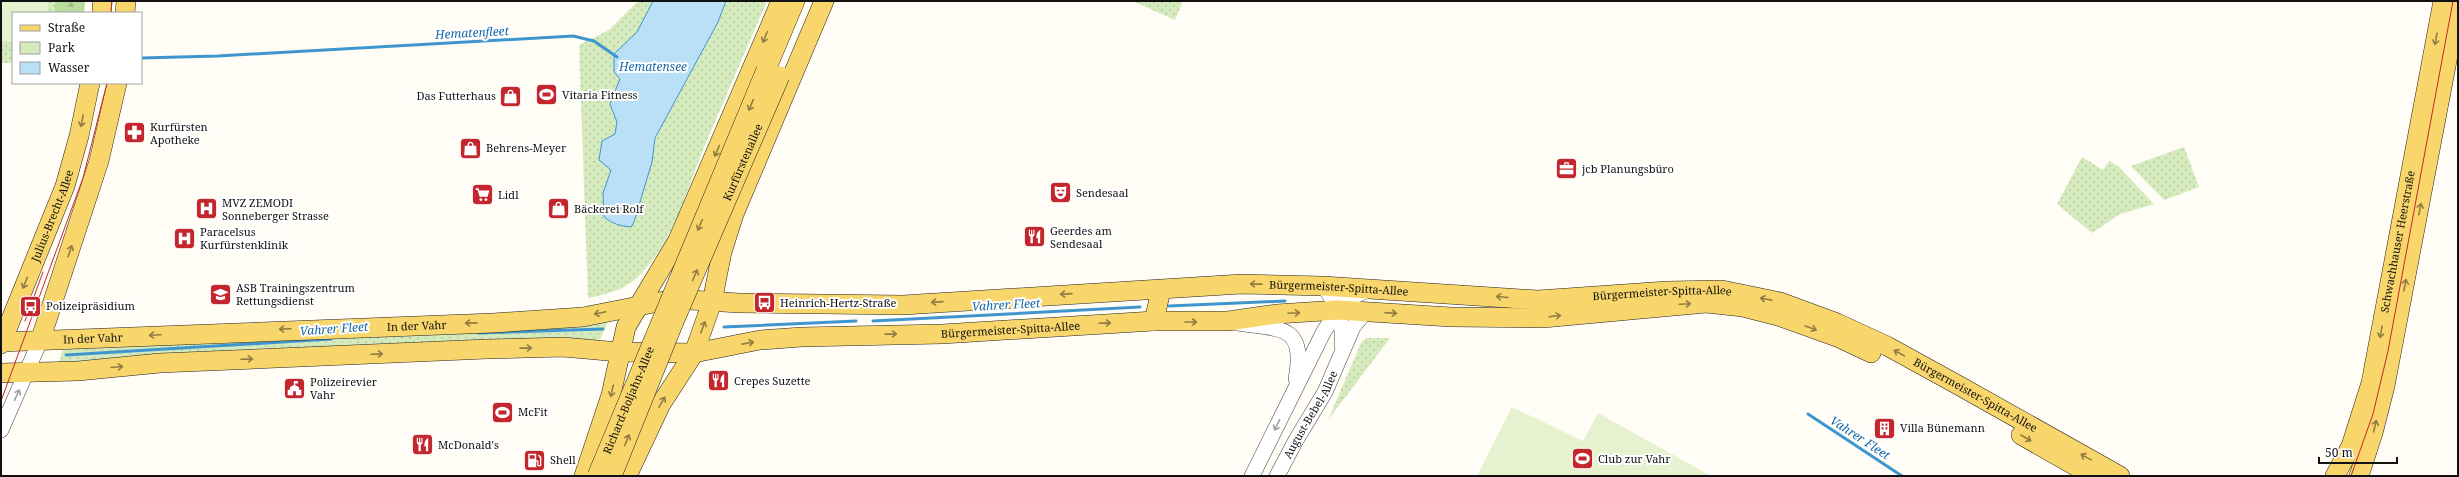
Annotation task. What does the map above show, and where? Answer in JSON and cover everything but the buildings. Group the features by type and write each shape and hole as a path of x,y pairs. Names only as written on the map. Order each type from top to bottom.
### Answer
{"main road":[{"path":"102,1 102,12"},
{"path":"125,12 126,1"},
{"path":"638,305 678,240 780,1"},
{"name":"Kurfürstenallee","path":"773,73 795,1"},
{"name":"Kurfürstenallee","path":"666,324 773,73 812,1"},
{"name":"Kurfürstenallee","path":"694,353 712,302 722,252 734,214 824,1"},
{"name":"Schwachhauser Heerstraße","path":"2335,476 2351,446 2371,383 2443,1"},
{"name":"Schwachhauser Heerstraße","path":"2359,476 2374,433 2385,386 2458,3"},
{"name":"Julius-Brecht-Allee","path":"1,343 65,186 79,136 90,84"},
{"path":"40,341 99,161 117,84"},
{"name":"Bürgermeister-Spitta-Allee","path":"619,352 694,353 867,321 903,305 1073,293 1161,290 1242,284 1323,286 1538,300 1667,290 1722,290 1780,302 1837,323 1887,346 2120,476"},
{"path":"1154,321 1161,290"},
{"name":"In der Vahr","path":"1,343 207,332 493,323 583,317 674,299 712,302"},
{"name":"Bürgermeister-Spitta-Allee","path":"712,302 867,321 942,334 1154,321 1228,322 1277,314 1338,310 1517,318 1695,304 1743,307 1786,318 1837,337 1884,359 2093,476"},
{"name":"Richard-Boljahn-Allee","path":"584,476 611,395 619,352 626,327 638,305"},
{"name":"Richard-Boljahn-Allee","path":"597,476 666,324"},
{"name":"Richard-Boljahn-Allee","path":"612,476 666,324"},
{"path":"1,373 28,373 160,363 487,349 564,347 619,352"},
{"path":"627,476 661,404 694,353"}],"street":[{"name":"August-Bebel-Allee","path":"1323,286 1333,298 1343,327 1341,352"},
{"path":"1252,476 1324,331 1346,300 1355,294 1375,289"},
{"name":"August-Bebel-Allee","path":"1277,476 1325,392 1353,327 1366,311"},
{"path":"1228,322 1286,331 1296,340 1298,345 1299,364 1294,390"},
{"path":"1,430 28,373 40,341"}],"green space":[{"path":"1,1 55,1 55,12 12,12 12,63 1,63"},
{"path":"1,1 48,1 48,12 12,12 12,42 1,42"},
{"path":"55,1 85,1 84,12 55,12"},
{"path":"638,1 767,1 707,140 680,211 663,245 652,261 634,280 616,291 588,298 579,45 609,30"},
{"path":"1132,1 1183,1 1175,20"},
{"path":"2184,147 2199,187 2164,200 2131,166"},
{"path":"2082,157 2103,170 2109,161 2118,166 2154,204 2120,214 2092,233 2057,204"},
{"path":"609,319 599,342 57,367 64,347"},
{"path":"1366,338 1390,338 1328,420 1361,343"},
{"name":"Club zur Vahr","path":"1512,407 1583,441 1598,413 1711,476 1477,476"}],"water":[{"name":"Hematensee","path":"653,1 726,1 718,22 655,138 652,162 634,222 631,227 617,224 604,217 603,193 611,170 599,160 602,141 615,134 617,122 610,104 620,79 614,72 614,54 637,32"}],"waterway":[{"name":"Hematenfleet","path":"142,58 218,56 573,36 594,41 617,57"},
{"name":"Vahrer Fleet","path":"1169,306 1285,301"},
{"name":"Vahrer Fleet","path":"873,321 1140,307"},
{"name":"Vahrer Fleet","path":"724,327 856,321"},
{"name":"Vahrer Fleet","path":"479,333 603,329"},
{"name":"Vahrer Fleet","path":"66,355 331,339"},
{"name":"Vahrer Fleet","path":"1808,414 1902,476"}],"tram line":[{"path":"111,12 112,1"},
{"path":"2351,476 2373,414 2388,351 2453,1"},
{"path":"1,401 83,178 107,84"},
{"path":"25,321 43,272"}],"place":[{"name":"Vitaria Fitness","path":"546,95"},
{"name":"Das Futterhaus","path":"511,96"},
{"name":"Kurfürsten Apotheke","path":"134,133"},
{"name":"Behrens-Meyer","path":"470,148"},
{"name":"jcb Planungsbüro","path":"1567,169"},
{"name":"Sendesaal","path":"1060,193"},
{"name":"Lidl","path":"483,195"},
{"name":"MVZ ZEMODI Sonneberger Strasse","path":"206,209"},
{"name":"Bäckerei Rolf","path":"558,209"},
{"name":"Geerdes am Sendesaal","path":"1034,237"},
{"name":"Paracelsus Kurfürstenklinik","path":"185,238"},
{"name":"ASB Trainingszentrum Rettungsdienst","path":"221,294"},
{"name":"Heinrich-Hertz-Straße","path":"764,303"},
{"name":"Polizeipräsidium","path":"30,306"},
{"name":"Crepes Suzette","path":"718,381"},
{"name":"Polizeirevier Vahr","path":"294,388"},
{"name":"McFit","path":"503,412"},
{"name":"Villa Bünemann","path":"1884,428"},
{"name":"McDonald's","path":"422,445"},
{"name":"Club zur Vahr","path":"1583,459"},
{"name":"Shell","path":"535,460"}]}
